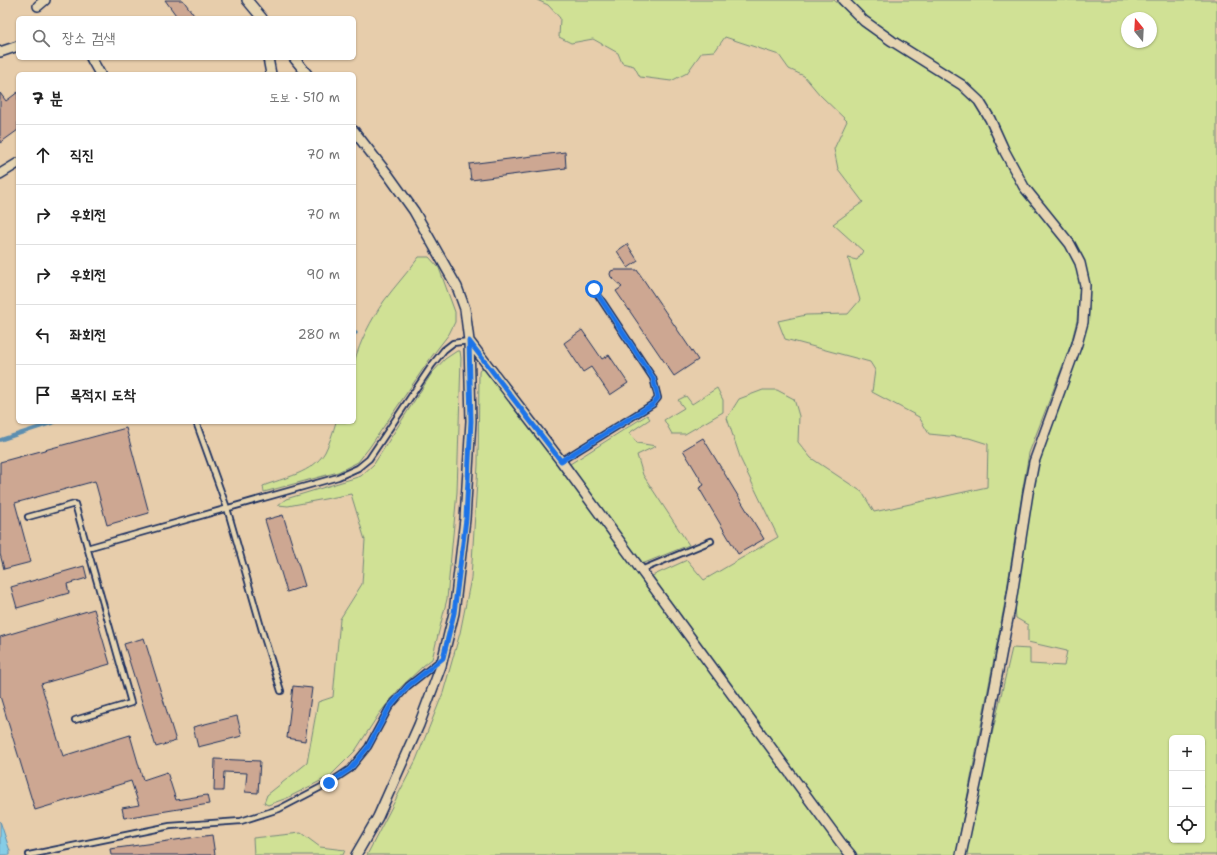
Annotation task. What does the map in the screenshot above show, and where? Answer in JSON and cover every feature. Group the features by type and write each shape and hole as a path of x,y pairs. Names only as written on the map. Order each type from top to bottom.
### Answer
{"street":[{"path":"247,0 260,16"},
{"path":"843,0 864,21 892,41 962,85 979,101 990,119 1005,152 1024,187 1070,244 1080,263 1084,285 1083,322 1077,344 1034,462 1010,608 961,855"},
{"path":"0,52 16,47"},
{"path":"92,60 99,72"},
{"path":"268,60 271,72"},
{"path":"296,60 305,72"},
{"path":"356,134 414,211 457,286 465,308 469,341 471,421 466,519 454,613 441,666 419,725 378,817 356,855"},
{"path":"0,174 16,164"},
{"path":"469,341 561,461 851,855"}],"lane":[{"path":"561,461 653,404 658,398 653,378 594,289"},
{"path":"87,548 338,477 358,468 369,459 432,365 444,350 453,343 469,341"},
{"path":"197,424 227,508 281,691"},
{"path":"28,517 75,504 131,703 75,720"},
{"path":"641,570 711,541"},
{"path":"28,855 170,826 241,821 279,809 329,783 350,769 368,747 389,708 408,686 443,658"}],"green space":[{"path":"537,0 834,0 881,39 962,89 975,102 987,120 1006,165 1023,193 1068,248 1077,265 1080,286 1077,320 1071,344 1029,453 1005,602 956,855 858,855 843,839 652,576 687,560 704,580 778,537 741,460 727,418 739,399 763,390 777,390 794,399 799,416 798,442 811,458 862,492 874,512 987,487 988,444 969,438 929,434 919,417 872,392 875,370 870,362 785,339 778,321 806,315 848,314 860,300 848,258 857,260 863,251 833,224 863,202 838,169 834,149 847,121 820,95 804,76 789,69 779,55 725,37 715,51 702,52 687,73 671,81 640,77 634,66 622,63 618,53 593,39 571,43 559,37 560,18 548,5"},
{"path":"848,0 1217,0 1217,855 964,855 1012,648 1030,649 1030,664 1064,666 1067,651 1028,642 1028,625 1016,618 1015,606 1039,460 1081,347 1088,323 1088,286 1084,263 1073,241 1027,185 984,101 932,61 858,11"},
{"path":"419,257 429,257 439,268 455,312 455,322 449,334 358,462 338,472 264,492 263,486 297,474 313,465 320,459 327,448 335,424 356,424 356,357 370,323 384,301"},
{"path":"457,351 460,351 461,358 457,492 447,599 432,659 400,688 379,714 355,751 330,776 287,798 268,805 264,803 267,795 307,763 318,702 333,697 340,619 362,584 365,540 351,494 288,506 278,505 286,499 361,476 374,464 432,373 445,359"},
{"path":"481,368 484,368 490,372 845,855 367,855 416,760 443,693 460,633 471,578 478,465 479,372"},
{"path":"717,388 723,400 723,412 685,434 672,434 664,420 684,408 678,400 686,396 692,404"},
{"path":"647,415 650,419 629,433 637,443 656,446 637,455 643,475 689,545 642,564 570,464"},
{"path":"301,833 320,847 345,850 343,855 254,855 253,838"}],"water":[{"path":"0,821 10,851 10,855 0,855"}],"building":[{"path":"165,0 183,0 195,16 177,16"},
{"path":"0,93 6,101 16,94 16,131 0,143"},
{"path":"565,152 566,168 471,180 469,164"},
{"path":"627,244 638,261 628,268 617,251"},
{"path":"637,270 698,360 674,376 616,291 622,287 611,277 611,271"},
{"path":"582,330 602,359 609,355 628,383 610,395 591,367 583,372 564,343"},
{"path":"126,428 149,513 107,525 95,481 15,503 31,562 4,569 0,554 0,462"},
{"path":"703,438 764,539 738,554 699,488 704,485 683,450"},
{"path":"283,515 305,586 287,592 265,520"},
{"path":"84,566 87,578 67,584 69,593 17,608 11,587"},
{"path":"94,609 110,664 41,684 63,756 130,735 143,780 167,772 176,800 207,795 209,804 124,818 122,808 139,805 131,781 35,810 0,696 0,637"},
{"path":"144,638 176,741 156,747 124,644"},
{"path":"293,686 312,688 305,741 287,738"},
{"path":"237,716 242,736 198,747 193,727"},
{"path":"215,759 260,761 258,793 245,792 247,773 224,772 223,791 214,791"},
{"path":"212,835 215,855 111,855 110,849"}],"waterway":[{"path":"0,440 49,424"}],"route":[{"path":"329,783 350,769 368,747 389,708 408,686 443,658 454,613 466,519 471,421 469,341 561,461 653,404 658,398 653,378 594,289"}]}
